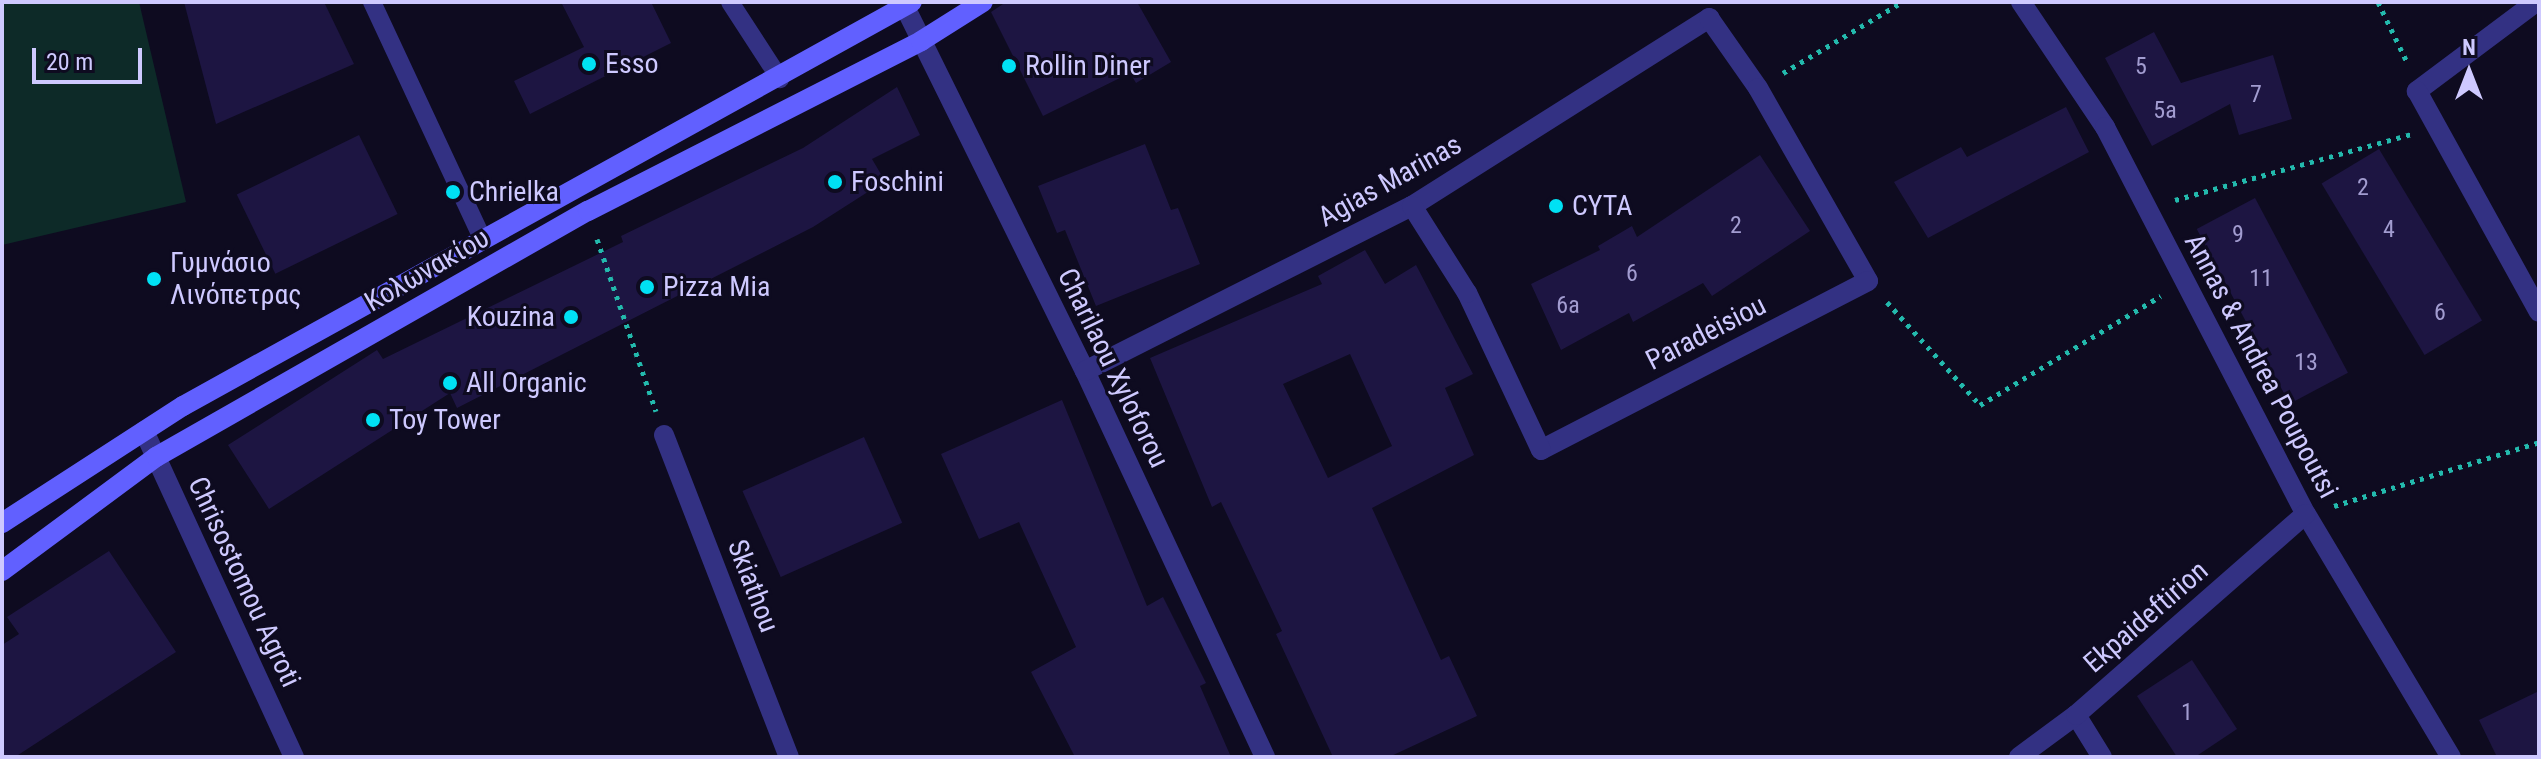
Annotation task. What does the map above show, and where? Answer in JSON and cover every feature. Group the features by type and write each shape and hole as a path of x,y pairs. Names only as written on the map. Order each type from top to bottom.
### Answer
{"main road":[{"name":"Κολωνακίου","path":"2,571 156,457 588,211 921,41 983,2"},
{"name":"Κολωνακίου","path":"2,523 144,431 482,238 780,79 908,4"}],"street":[{"name":"Annas & Andrea Poupoutsi","path":"2021,2 2105,127 2306,514 2451,757"},
{"path":"2536,2 2417,91 2539,312"},
{"name":"Charilaou Xyloforou","path":"908,4 921,41 1085,371 1265,757"},
{"name":"Agias Marinas","path":"1085,371 1412,206 1709,18 1758,88"},
{"path":"1758,88 1868,281"},
{"name":"Paradeisiou","path":"1412,206 1467,293 1541,450 1868,281"},
{"name":"Chrisostomou Agroti","path":"144,431 294,757"},
{"name":"Skiathou","path":"664,435 789,757"},
{"name":"Ekpaideftirion","path":"2019,757 2076,715 2306,514"},
{"path":"2076,715 2102,757"}],"lane":[{"path":"372,2 482,238"},
{"path":"730,2 780,79"}],"path":[{"path":"1758,88 1902,2"},
{"path":"2378,2 2417,91"},
{"path":"2147,208 2436,127"},
{"path":"588,211 664,435"},
{"path":"1868,281 1980,405 2185,281"},
{"path":"2306,514 2539,442"}],"green space":[{"path":"2,2 139,2 186,202 2,245"}],"building":[{"path":"184,2 324,2 354,64 216,124"},
{"name":"Esso","path":"561,2 651,2 671,43 530,114 514,81 584,47"},
{"path":"1006,2 1137,2 1171,62 1136,83 1130,73 1043,116 991,12"},
{"path":"2154,32 2181,83 2273,55 2292,119 2239,135 2230,104 2152,146 2105,58"},
{"path":"897,87 920,135 872,159 885,181 813,227 457,408 450,393 269,509 228,445 377,350 383,359 623,242 621,236 803,148"},
{"path":"2066,107 2089,152 1928,238 1894,182 1961,147 1967,157"},
{"path":"359,135 398,214 275,274 237,195"},
{"path":"1145,144 1171,210 1178,208 1200,264 1096,306 1065,230 1057,233 1038,186"},
{"path":"2379,149 2482,320 2425,355 2322,184"},
{"path":"1760,155 1810,231 1712,296 1703,283 1633,322 1629,313 1561,350 1531,284 1600,250 1598,246 1632,226 1637,237"},
{"path":"2255,198 2348,373 2290,404 2197,229"},
{"path":"1365,250 1385,284 1416,265 1473,374 1445,388 1474,455 1372,508 1441,660 1449,656 1477,716 1389,757 1333,757 1276,634 1282,631 1221,502 1212,507 1150,358 1322,284 1318,276","holes":["1350,354 1392,446 1328,478 1283,384"]},
{"path":"1062,400 1147,606 1163,597 1206,683 1200,686 1231,757 1075,757 1031,672 1076,647 1019,522 979,539 941,454"},
{"path":"864,437 902,523 781,577 742,491"},
{"path":"109,551 176,652 15,757 2,757 2,645 19,634 7,617"},
{"path":"2192,660 2237,729 2195,757 2177,757 2137,696"},
{"path":"2539,691 2539,757 2497,757 2479,720"}],"place":[{"name":"Esso","path":"589,64"},
{"name":"Rollin Diner","path":"1009,66"},
{"name":"Foschini","path":"835,182"},
{"name":"Chrielka","path":"453,192"},
{"name":"CYTA","path":"1556,206"},
{"name":"Γυμνάσιο Λινόπετρας","path":"154,279"},
{"name":"Pizza Mia","path":"647,287"},
{"name":"Kouzina","path":"571,317"},
{"name":"All Organic","path":"450,383"},
{"name":"Toy Tower","path":"373,420"}]}
